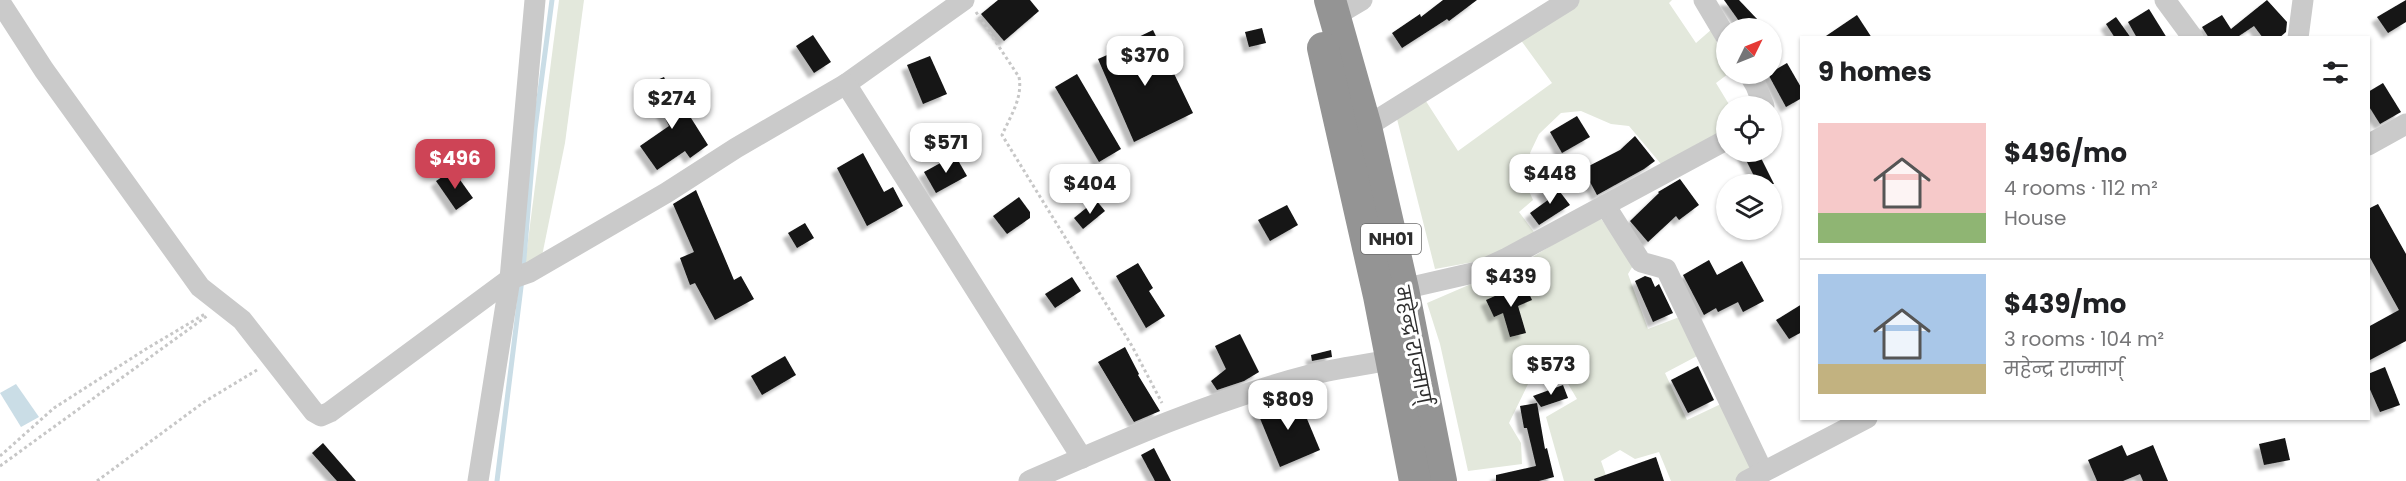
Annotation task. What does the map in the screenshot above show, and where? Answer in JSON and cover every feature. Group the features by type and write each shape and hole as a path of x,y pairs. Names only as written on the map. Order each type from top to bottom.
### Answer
{"highway":[{"name":"महेन्द्र राज्मार्ग्","path":"1415,481 1379,296 1315,16 1326,5 1366,127 1403,288 1441,481"}],"street":[{"path":"478,481 510,279 535,0"},
{"path":"1326,5 1362,0"},
{"path":"1366,127 1569,0"},
{"path":"1704,0 1716,20"},
{"path":"2165,0 2192,36"},
{"path":"2298,36 2303,0"},
{"path":"0,2 44,70 200,287 242,320 314,412 321,416 330,412 510,279 530,272 666,193 736,148 846,84 969,5"},
{"path":"846,84 1082,458"},
{"path":"2370,144 2406,124"},
{"path":"1403,288 1477,272 1716,145"},
{"path":"1605,205 1641,262 1666,269 1754,477 1863,420"},
{"path":"1029,481 1172,421 1310,375 1390,360"}],"path":[{"path":"969,5 1019,77 1021,86 1019,98 1002,135 1132,346 1172,421"},
{"path":"0,456 54,408 222,304"},
{"path":"0,466 222,304"},
{"path":"97,481 204,402 274,359"}],"shaded area":[{"path":"559,0 584,0 565,143 542,256 525,264"},
{"path":"1570,0 1672,0 1669,3 1696,43 1712,29 1716,40 1716,84 1724,96 1716,96 1716,135 1661,164 1629,126 1611,124 1581,111 1561,113 1539,134 1530,153 1539,177 1524,180 1533,200 1519,212 1537,236 1501,257 1435,269 1395,111 1422,95 1458,151 1552,83 1515,32"},
{"path":"1599,216 1634,264 1628,274 1648,329 1682,316 1699,355 1665,373 1687,420 1723,403 1755,471 1734,481 1671,481 1659,452 1635,459 1620,450 1601,461 1608,481 1564,481 1546,417 1577,399 1564,377 1529,382 1509,423 1521,443 1522,464 1468,471 1440,344 1427,303 1531,258"},
{"path":"16,384 39,417 21,427 0,393"}],"building":[{"path":"998,0 1030,0 1039,11 1004,41 981,14"},
{"path":"1443,0 1477,0 1449,21 1447,19 1402,48 1392,33 1420,14 1421,17"},
{"path":"1724,0 1739,0 1756,18 1737,18"},
{"path":"2267,0 2287,22 2286,32 2281,36 2262,36 2254,26 2239,36 2208,36 2202,27 2222,15 2231,29"},
{"path":"2406,0 2406,22 2388,33 2377,17"},
{"path":"2149,9 2166,36 2136,36 2128,22"},
{"path":"1857,15 1871,36 1826,36"},
{"path":"2116,17 2130,36 2114,36 2106,24"},
{"path":"1262,28 1266,43 1249,47 1245,32"},
{"path":"1153,30 1193,113 1134,142 1098,59 1130,45 1128,42"},
{"path":"813,35 831,62 814,73 796,46"},
{"path":"930,56 947,94 923,104 907,65"},
{"path":"1787,63 1800,86 1800,99 1786,107 1773,84 1782,84 1782,66"},
{"path":"1077,74 1121,149 1099,162 1055,87"},
{"path":"664,77 676,105 681,102 708,145 690,158 685,151 657,170 640,146 669,126 648,84"},
{"path":"2383,83 2401,112 2380,124 2370,108 2370,91"},
{"path":"1577,116 1590,137 1562,153 1550,132"},
{"path":"1635,136 1655,161 1597,195 1583,169 1620,150"},
{"path":"863,153 884,192 893,187 903,206 867,226 837,168"},
{"path":"955,155 967,176 936,193 924,172"},
{"path":"1747,162 1763,162 1769,174 1753,174"},
{"path":"453,170 473,198 456,210 436,181"},
{"path":"1680,179 1699,205 1679,220 1676,216 1648,242 1630,221 1658,192"},
{"path":"1554,184 1570,205 1539,225 1530,213 1548,200 1541,190"},
{"path":"696,190 734,280 741,276 754,299 715,320 695,283 690,285 680,258 694,252 673,204"},
{"path":"1019,197 1030,212 1030,218 1007,234 993,216"},
{"path":"1096,200 1105,211 1083,229 1074,218"},
{"path":"2378,204 2406,254 2406,341 2370,360 2370,326 2399,310 2370,258 2370,208"},
{"path":"1287,205 1298,225 1270,241 1258,220"},
{"path":"805,223 814,238 797,248 788,233"},
{"path":"1709,260 1717,275 1742,261 1764,301 1743,312 1738,302 1718,312 1716,308 1704,315 1683,275"},
{"path":"1138,263 1153,288 1149,291 1165,316 1146,328 1116,276"},
{"path":"1645,276 1651,278 1655,287 1659,284 1673,313 1653,322 1635,281"},
{"path":"1072,277 1081,291 1055,308 1045,294"},
{"path":"1524,283 1532,300 1518,306 1526,333 1510,337 1503,313 1494,317 1486,300"},
{"path":"1800,305 1800,333 1789,339 1776,320"},
{"path":"1240,334 1259,372 1244,381 1217,390 1211,381 1226,369 1215,346"},
{"path":"1125,347 1138,375 1160,411 1134,422 1098,362"},
{"path":"1331,350 1332,357 1312,361 1311,355"},
{"path":"785,356 796,375 762,395 751,376"},
{"path":"1698,366 1714,400 1688,413 1671,380"},
{"path":"2385,367 2400,405 2380,412 2370,390 2370,373"},
{"path":"1563,385 1568,398 1541,407 1533,396"},
{"path":"1297,395 1320,450 1280,467 1257,411"},
{"path":"1537,403 1545,449 1547,448 1554,477 1539,481 1496,481 1496,475 1536,466 1527,428 1524,428 1520,406"},
{"path":"2285,438 2290,460 2264,465 2259,444"},
{"path":"323,443 356,481 337,481 312,453"},
{"path":"2122,445 2127,456 2153,445 2168,481 2143,481 2140,474 2123,481 2097,481 2088,460"},
{"path":"1154,448 1171,481 1155,481 1141,455"},
{"path":"1656,457 1664,481 1595,481 1594,479"}],"waterway":[{"path":"523,270 535,129 552,0"},
{"path":"497,481 522,279"}]}
